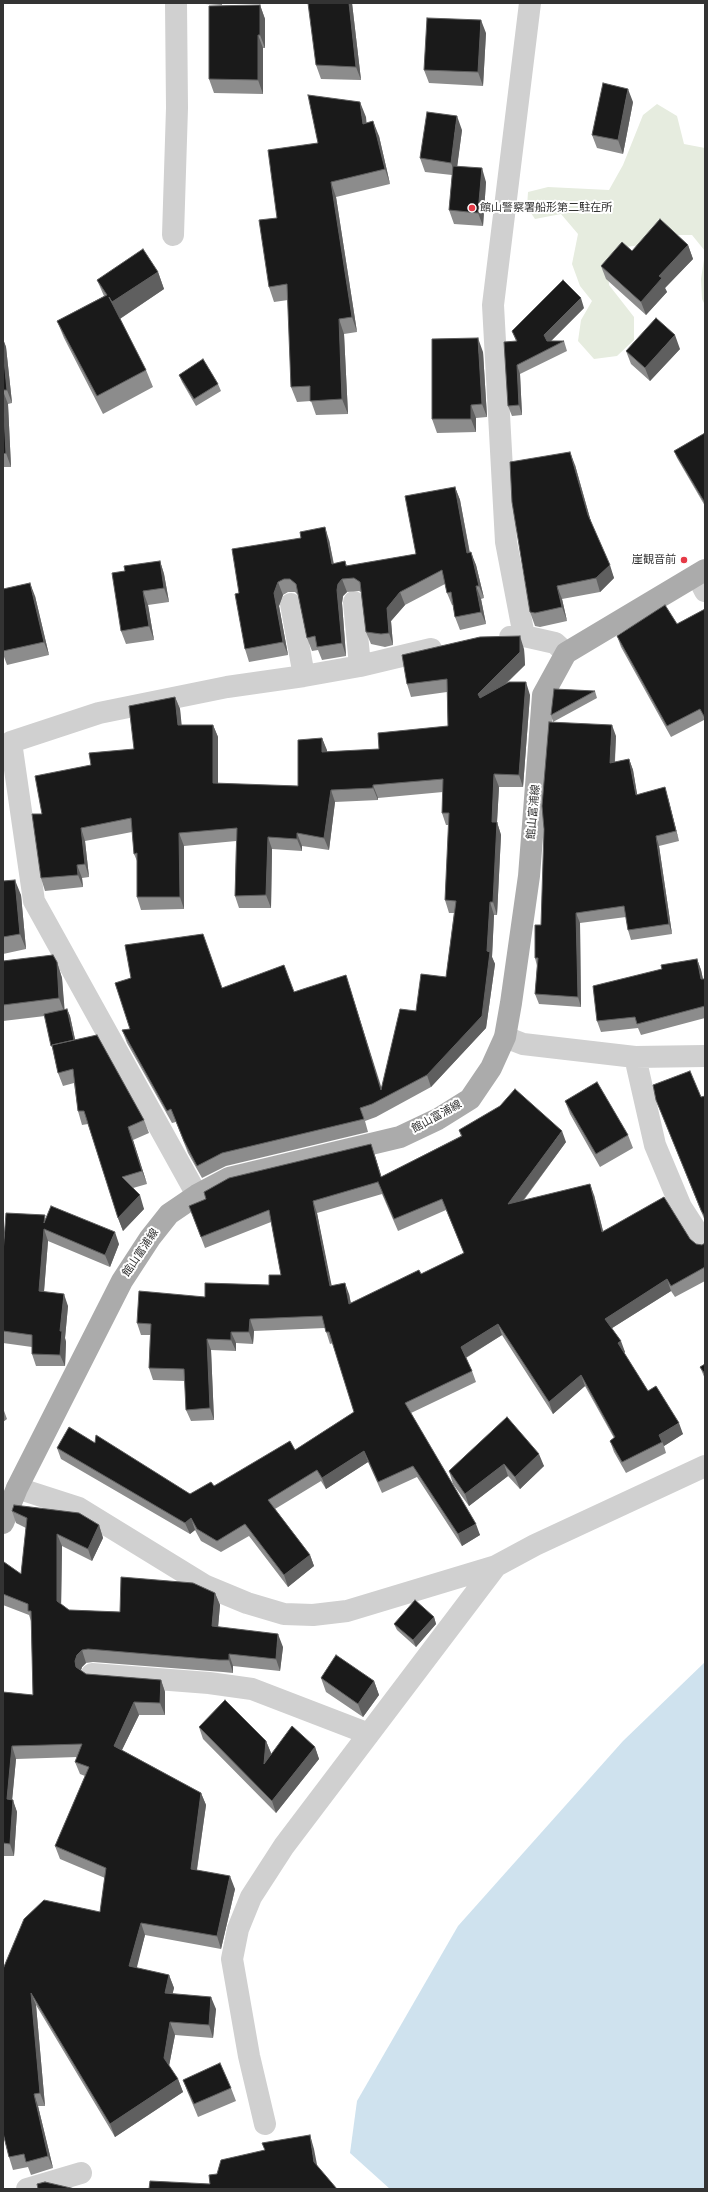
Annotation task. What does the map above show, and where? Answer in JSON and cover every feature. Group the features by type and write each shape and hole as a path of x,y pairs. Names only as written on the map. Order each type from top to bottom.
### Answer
{"main road":[{"path":"566,653 702,579"},
{"name":"館山富浦線","path":"3,1523 17,1488 122,1281 150,1238 169,1214 197,1195 229,1178 400,1137 438,1119 470,1099 491,1068 505,1038 529,876 543,695 566,653"}],"street":[{"path":"173,235 176,108 176,3"},
{"path":"524,636 506,542 493,305 530,3"},
{"path":"354,602 360,666"},
{"path":"291,604 304,676"},
{"path":"490,637 524,636 555,643 566,653"},
{"path":"197,1195 34,901 7,745 99,713 227,687 360,666 452,644"},
{"path":"41,959 64,956"},
{"path":"505,1038 523,1044 635,1057 705,1056"},
{"path":"635,1057 655,1145 681,1207 705,1244"},
{"path":"17,1488 79,1508 206,1586 247,1603 284,1614 313,1615 347,1611 496,1566 535,1545 705,1466"},
{"path":"265,2124 249,2056 232,1959 238,1930 251,1897 284,1846 496,1566"},
{"path":"92,1674 209,1683 252,1689 369,1734"},
{"path":"27,2189 81,2173"}],"shaded area":[{"path":"657,104 677,116 684,144 705,148 705,251 692,235 660,235 642,245 625,247 608,266 609,285 634,317 634,340 617,356 594,359 578,341 581,320 592,301 580,286 572,264 578,234 561,214 535,219 527,207 528,192 548,187 609,190 623,165 643,115"},
{"path":"705,253 705,305 702,299 701,279"}],"water":[{"path":"705,1662 705,2189 390,2189 350,2153 357,2101 458,1926 623,1741"}],"building":[{"path":"308,3 349,3 356,67 316,65"},
{"path":"260,5 258,80 209,79 209,6"},
{"path":"427,18 481,20 478,72 424,70"},
{"path":"603,83 628,89 618,140 592,135"},
{"path":"308,95 360,102 363,124 373,121 385,169 331,182 352,317 339,319 342,399 310,401 310,386 291,387 287,284 269,287 259,220 277,218 268,150 318,143"},
{"path":"427,112 457,116 451,163 420,158"},
{"path":"453,166 482,168 478,213 449,210"},
{"path":"660,219 688,245 659,276 662,278 641,302 601,266 622,242 632,251"},
{"path":"143,249 158,272 112,302 109,297 146,370 97,396 57,321 107,295 97,280"},
{"path":"563,280 581,298 544,335 547,341 564,341 517,365 519,405 508,406 504,342 517,341 512,331"},
{"path":"656,318 675,335 645,368 626,351"},
{"path":"478,338 482,404 471,405 471,419 432,419 432,339"},
{"path":"3,350 7,390 3,390"},
{"path":"203,359 218,384 194,399 179,375"},
{"path":"3,396 6,453 3,454"},
{"path":"705,433 705,503 674,451"},
{"path":"570,452 588,515 610,565 596,578 557,586 562,607 535,613 530,612 512,502 510,462"},
{"path":"455,487 467,553 471,552 479,586 476,586 481,612 455,617 451,592 447,593 442,570 400,592 387,608 389,633 381,634 366,632 360,582 354,578 342,579 338,584 337,590 342,643 317,647 315,636 307,638 296,584 290,579 284,579 278,582 274,593 283,642 245,649 235,594 239,593 232,549 301,538 300,532 325,527 332,564 345,561 346,566 416,554 405,496"},
{"path":"160,561 164,588 143,591 149,626 121,631 112,573 125,571 124,566"},
{"path":"30,583 44,642 3,651 3,589"},
{"path":"665,605 677,624 705,609 705,718 700,709 667,726 617,636"},
{"path":"520,636 520,652 478,694 480,698 509,682 526,682 519,775 494,774 492,822 497,822 493,902 490,902 487,951 490,952 482,1016 427,1075 372,1104 360,1108 364,1119 222,1153 197,1166 184,1141 171,1109 167,1111 122,1030 130,1029 115,983 131,978 125,945 203,934 222,988 284,965 294,992 346,975 381,1090 400,1009 416,1011 421,974 446,977 456,901 445,900 449,813 442,813 443,779 373,785 373,788 331,790 324,838 297,833 297,839 268,837 266,895 235,896 237,828 179,833 180,897 137,897 137,853 134,854 131,818 81,828 85,864 77,865 78,875 41,878 32,814 42,814 35,776 91,765 89,753 134,749 129,706 175,697 178,725 213,725 213,783 298,786 298,740 322,738 322,752 379,749 378,733 448,726 447,679 407,684 402,655 480,637"},
{"path":"554,689 595,691 551,715"},
{"path":"549,722 612,725 610,763 629,759 636,795 665,787 676,831 656,836 669,924 628,930 624,906 576,913 578,997 535,994 538,958 535,958 535,925 541,925 544,829 542,806"},
{"path":"15,880 20,934 3,937 3,881"},
{"path":"53,955 57,962 59,998 3,1005 3,961"},
{"path":"697,959 701,979 705,979 705,1006 637,1024 635,1017 597,1021 593,986 662,969 661,965"},
{"path":"67,1009 74,1040 51,1046 44,1014"},
{"path":"97,1035 144,1120 128,1127 142,1171 122,1177 140,1195 118,1218 84,1111 78,1111 73,1069 58,1073 52,1045"},
{"path":"690,1071 701,1097 705,1096 705,1217 656,1100 653,1085"},
{"path":"597,1082 628,1135 596,1154 565,1101"},
{"path":"515,1089 562,1131 508,1204 590,1184 602,1232 664,1197 690,1239 696,1244 702,1245 705,1243 705,1267 671,1286 667,1279 605,1319 621,1341 618,1343 648,1391 656,1386 679,1423 659,1435 662,1442 622,1462 610,1441 615,1437 581,1375 549,1402 498,1324 461,1347 472,1371 405,1403 476,1524 458,1534 413,1466 378,1482 364,1451 322,1478 317,1470 268,1500 310,1555 284,1575 245,1524 217,1541 197,1529 191,1518 185,1523 57,1448 69,1427 95,1443 96,1435 190,1494 211,1482 214,1486 290,1441 295,1450 354,1412 329,1332 326,1332 322,1316 250,1319 249,1332 231,1332 231,1340 207,1339 210,1408 186,1410 184,1369 149,1368 151,1324 137,1323 139,1291 205,1297 205,1283 269,1285 269,1275 281,1275 269,1210 201,1237 189,1206 206,1199 204,1192 229,1178 371,1144 381,1177 462,1136 459,1130 500,1106","holes":["378,1182 394,1219 442,1199 464,1253 421,1274 419,1270 349,1304 345,1283 330,1286 313,1201"]},
{"path":"51,1206 115,1232 105,1255 44,1229 39,1291 64,1294 60,1331 62,1331 60,1355 32,1354 32,1335 3,1331 3,1253 6,1213 45,1215 44,1223"},
{"path":"705,1364 705,1374 700,1367"},
{"path":"507,1417 539,1454 515,1477 504,1464 465,1494 449,1471"},
{"path":"14,1505 79,1513 99,1525 88,1549 57,1534 57,1601 69,1610 120,1612 121,1577 193,1583 215,1593 212,1626 278,1634 276,1659 229,1654 229,1660 219,1660 88,1649 82,1650 77,1655 75,1661 76,1667 86,1674 161,1680 160,1703 134,1702 114,1746 201,1793 191,1869 230,1876 217,1936 141,1923 129,1966 169,1975 165,1993 211,1997 209,2025 170,2022 164,2058 178,2079 110,2124 31,1993 40,2093 34,2094 48,2156 26,2162 24,2154 9,2157 3,2133 3,1969 24,1919 44,1900 100,1912 106,1868 55,1846 89,1767 75,1762 82,1744 12,1746 7,1799 13,1800 10,1844 3,1843 3,1692 33,1695 31,1611 28,1611 28,1604 3,1594 3,1563 4,1562 21,1574 27,1518 12,1511"},
{"path":"415,1600 434,1617 413,1640 394,1624"},
{"path":"336,1655 374,1681 358,1704 321,1678"},
{"path":"225,1700 266,1741 264,1764 292,1726 315,1747 272,1801 199,1727"},
{"path":"220,2063 231,2088 194,2104 183,2080"},
{"path":"310,2135 314,2162 337,2189 149,2189 150,2181 210,2184 209,2175 217,2174 221,2160 265,2150 262,2143"},
{"path":"45,2182 75,2189 38,2189 37,2184"}],"place":[{"name":"館山警察署船形第二駐在所","path":"472,208"},
{"name":"崖観音前","path":"684,560"}]}
